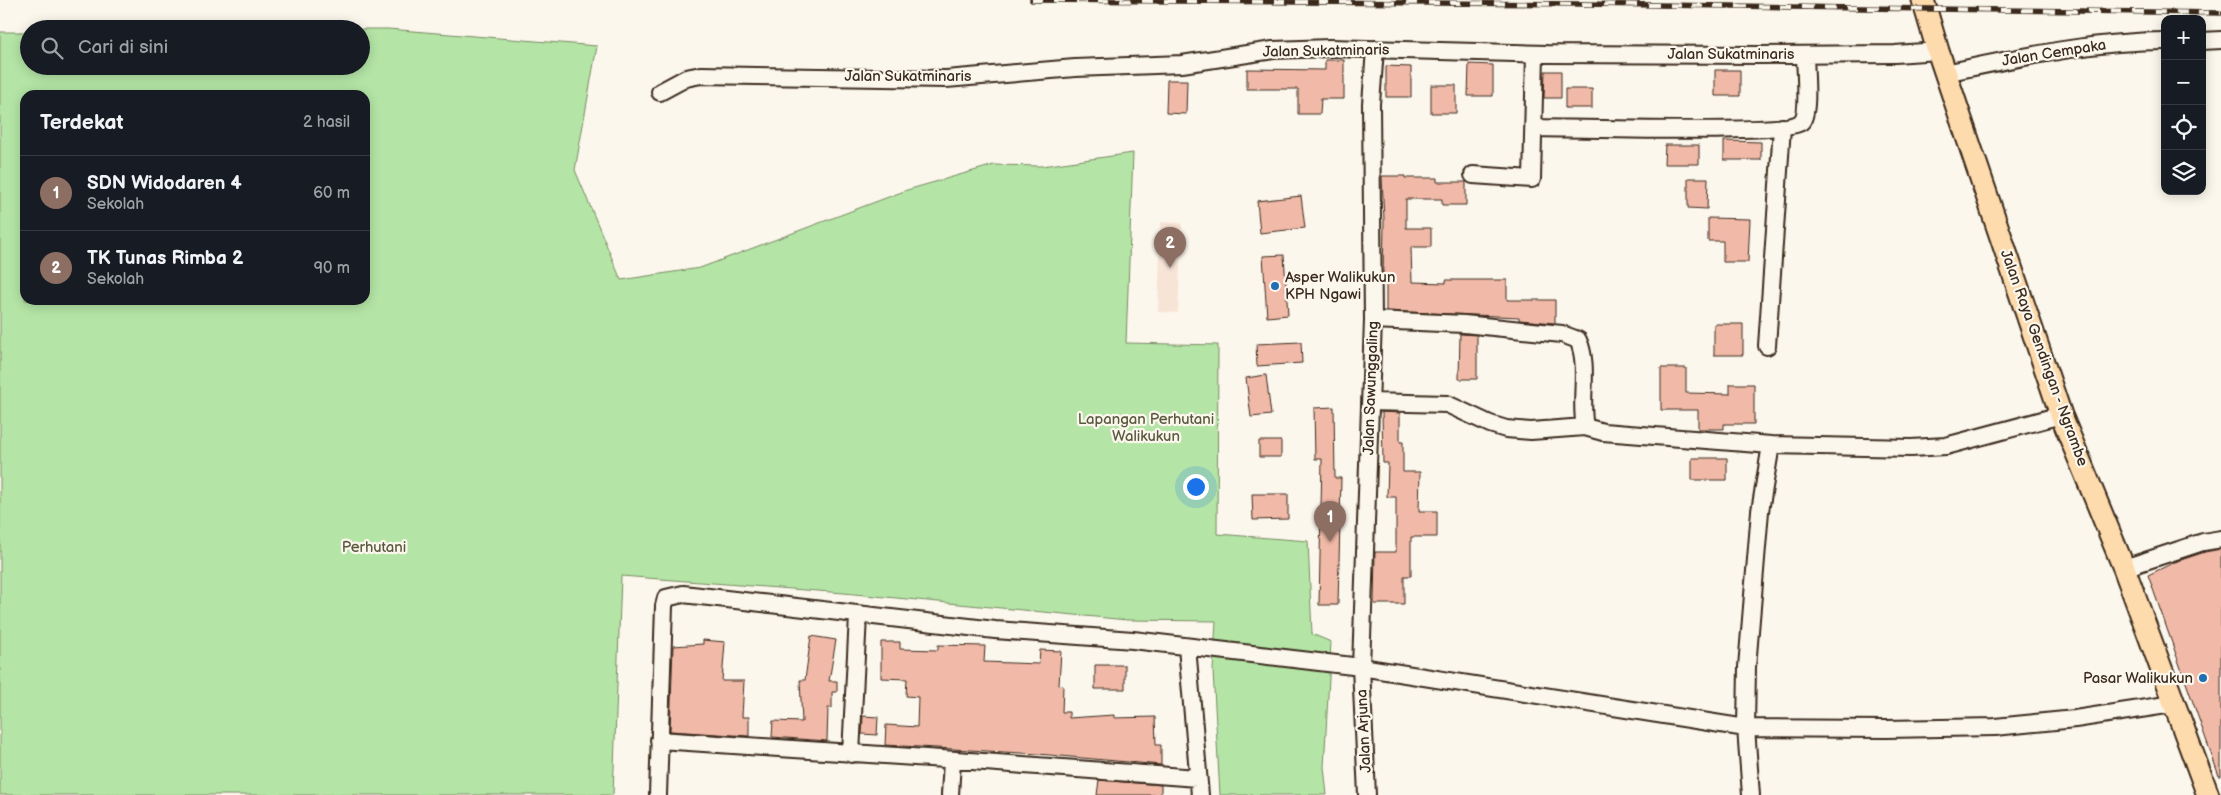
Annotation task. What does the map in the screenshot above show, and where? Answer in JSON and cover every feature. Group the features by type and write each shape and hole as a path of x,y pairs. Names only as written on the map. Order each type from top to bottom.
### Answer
{"main road":[{"name":"Jalan Raya Gendingan - Ngrambe","path":"1923,0 1938,51 2061,415 2124,568 2208,795"}],"street":[{"path":"2206,41 2221,40"},
{"name":"Jalan Cempaka","path":"1945,72 2037,54 2129,41 2161,41"},
{"name":"Jalan Sukatminaris","path":"660,92 686,78 701,75 946,79 1075,68 1182,64 1273,50 1330,48 1535,54 1804,55 1895,54 1938,51"},
{"name":"Jalan Sawunggaling","path":"1361,667 1373,320 1371,104 1375,49"},
{"path":"1473,176 1532,179 1535,54"},
{"path":"1534,128 1649,130 1782,127 1799,124 1803,119 1805,110 1804,55"},
{"path":"1767,346 1782,127"},
{"path":"1373,320 1464,324 1562,334 1578,340 1583,351 1582,413 1585,427"},
{"path":"1370,402 1447,404 1490,424 1506,429 1531,431 1585,427 1603,432 1771,445 1911,448 1946,446 2061,415"},
{"path":"1751,795 1746,728 1747,667 1760,521 1771,445"},
{"path":"2124,568 2203,542 2221,539"},
{"path":"658,795 664,606 666,598 683,594 858,616 995,630 1134,640 1361,667 1746,728 1886,729 1995,727 2075,719 2173,704"},
{"path":"851,754 858,616"},
{"path":"1187,647 1200,795"},
{"name":"Jalan Arjuna","path":"1361,667 1364,764 1368,795"},
{"path":"659,740 745,744 851,754 1198,778"},
{"path":"950,795 952,761"}],"shaded area":[{"path":"1161,222 1182,223 1178,313 1158,312"}],"green space":[{"name":"Perhutani","path":"370,29 597,46 575,170 621,280 700,268 907,190 994,165 1042,166 1133,153 1126,343 1218,345 1217,534 1308,541 1312,634 1331,642 1324,767 1327,795 1220,795 1213,671 1216,621 1127,620 844,593 621,576 613,795 0,795 0,32 20,32 20,75 370,75"}],"building":[{"path":"1325,60 1344,60 1344,99 1321,99 1320,114 1298,114 1298,89 1247,89 1247,69 1325,70"},
{"path":"1469,64 1493,65 1493,96 1468,96"},
{"path":"1386,66 1411,67 1411,97 1386,97"},
{"path":"1715,70 1740,70 1740,96 1715,96"},
{"path":"1545,71 1561,71 1561,98 1544,98"},
{"path":"1167,80 1187,80 1186,114 1166,113"},
{"path":"1431,85 1456,85 1456,113 1431,113"},
{"path":"1565,89 1592,89 1592,108 1565,108"},
{"path":"1724,141 1761,142 1761,160 1724,160"},
{"path":"1665,145 1699,145 1699,164 1664,164"},
{"path":"1382,176 1437,178 1437,182 1466,182 1466,205 1442,205 1442,199 1406,199 1406,228 1431,228 1431,247 1411,247 1412,282 1446,283 1446,280 1507,280 1507,300 1555,300 1555,323 1519,320 1519,317 1386,311 1386,277 1383,277 1384,220"},
{"path":"1688,178 1708,178 1707,209 1688,208"},
{"path":"1301,196 1305,228 1260,233 1257,201"},
{"path":"1708,218 1750,219 1748,262 1723,262 1723,241 1708,241"},
{"name":"Asper Walikukun KPH Ngawi","path":"1284,255 1288,315 1267,317 1263,256"},
{"path":"1714,324 1743,324 1743,355 1714,355"},
{"path":"1460,334 1477,335 1477,379 1459,379"},
{"path":"1301,342 1302,363 1257,366 1256,344"},
{"path":"1661,368 1686,368 1686,393 1730,394 1730,384 1754,384 1754,424 1724,424 1724,429 1698,429 1698,410 1661,410"},
{"path":"1266,375 1271,415 1251,417 1246,378"},
{"path":"1334,407 1335,478 1341,478 1338,605 1319,605 1322,459 1315,459 1314,408"},
{"path":"1382,412 1400,413 1400,442 1403,442 1403,472 1420,472 1419,511 1437,511 1437,537 1411,537 1411,576 1404,576 1404,604 1374,604 1375,552 1396,552 1396,497 1387,497 1388,463 1383,463"},
{"path":"1259,441 1281,441 1281,457 1259,457"},
{"path":"1692,458 1727,458 1727,480 1692,480"},
{"path":"1252,494 1288,494 1288,519 1253,520"},
{"name":"Pasar Walikukun","path":"2221,549 2221,776 2219,776 2148,575 2175,562"},
{"path":"811,636 836,640 829,681 837,681 837,692 832,692 832,708 828,708 827,741 772,737 773,721 802,722 800,680 805,680"},
{"path":"703,640 725,642 722,681 744,681 742,717 749,717 749,736 670,731 673,646 703,644"},
{"path":"881,642 900,642 900,649 938,650 938,645 985,646 984,662 1039,664 1040,650 1061,651 1059,685 1063,686 1062,712 1069,712 1069,718 1114,715 1114,718 1155,717 1156,745 1161,745 1161,765 1038,754 885,745 886,725 917,727 918,697 906,696 907,679 881,678"},
{"path":"1095,665 1125,665 1125,689 1095,689"},
{"path":"863,716 878,717 877,735 862,734"},
{"path":"1099,780 1161,785 1161,795 1097,795"}],"railway":[{"path":"1032,0 1583,4 2221,13"}],"place":[{"name":"TK Tunas Rimba 2","path":"1170,268"},
{"name":"Asper Walikukun KPH Ngawi","path":"1275,286"},
{"name":"SDN Widodaren 4","path":"1330,542"},
{"name":"Pasar Walikukun","path":"2203,678"}],"park label":[{"name":"Lapangan Perhutani Walikukun","path":"1146,428"}]}
